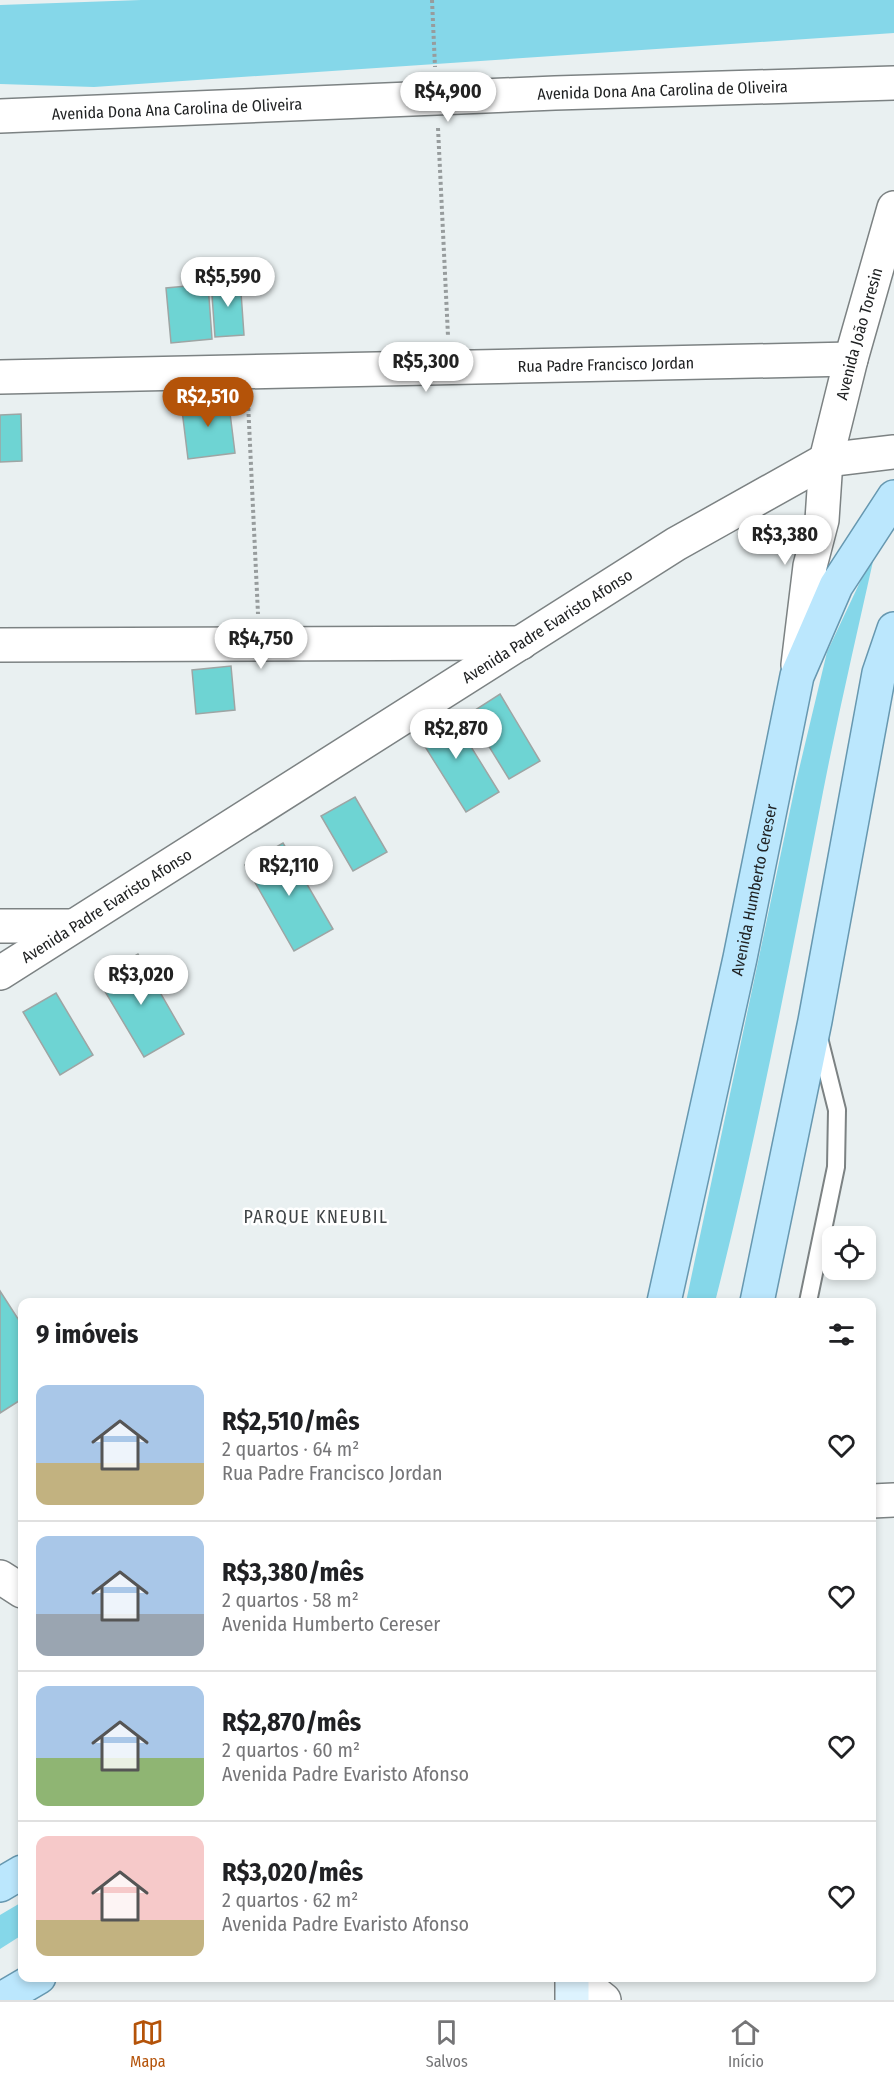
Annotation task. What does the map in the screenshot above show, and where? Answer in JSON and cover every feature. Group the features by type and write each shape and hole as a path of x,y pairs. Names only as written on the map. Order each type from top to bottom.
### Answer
{"main road":[{"name":"Avenida Humberto Cereser","path":"665,1298 740,958 797,676 836,586 894,497"},
{"path":"758,1298 814,1021 877,684 894,629"},
{"path":"0,1885 18,1874"},
{"path":"0,2000 31,1982"},
{"path":"572,2000 574,1982"}],"street":[{"name":"Avenida Dona Ana Carolina de Oliveira","path":"0,116 437,98 894,83"},
{"name":"Avenida João Toresin","path":"797,676 810,566 822,520 826,460 851,359 894,208"},
{"name":"Rua Padre Francisco Jordan","path":"0,377 851,359"},
{"path":"826,460 859,459 894,452"},
{"name":"Avenida Padre Evaristo Afonso","path":"0,973 676,544 826,460"},
{"path":"0,645 521,643"},
{"path":"0,926 72,926"},
{"path":"876,1501 894,1500"},
{"path":"0,1578 18,1589"},
{"path":"581,1982 604,2000"}],"lane":[{"path":"809,1298 836,1167 837,1110 814,1021"}],"path":[{"path":"432,0 449,367"},
{"path":"247,372 259,644"}],"shaded area":[{"path":"141,0 894,0 894,33 94,87 0,84 0,5"},
{"path":"876,548 829,761 786,984 731,1239 716,1298 687,1298 796,782 827,652"},
{"path":"18,1904 18,1938 0,1949 0,1915"}],"building":[{"path":"240,278 244,335 215,337 211,281"},
{"path":"208,284 212,339 171,343 166,288"},
{"path":"228,397 235,453 188,459 181,402"},
{"path":"21,414 22,461 0,462 0,415"},
{"path":"231,666 235,710 196,714 192,670"},
{"path":"500,694 540,761 509,779 469,714"},
{"path":"447,708 499,792 466,812 414,729"},
{"path":"355,797 387,852 353,871 321,816"},
{"path":"283,843 333,929 294,951 245,865"},
{"path":"138,954 184,1034 144,1057 97,978"},
{"path":"56,993 93,1055 60,1075 23,1012"},
{"path":"0,1291 18,1319 18,1402 0,1413"}],"district":[{"name":"PARQUE KNEUBIL","path":"316,1217"}]}
